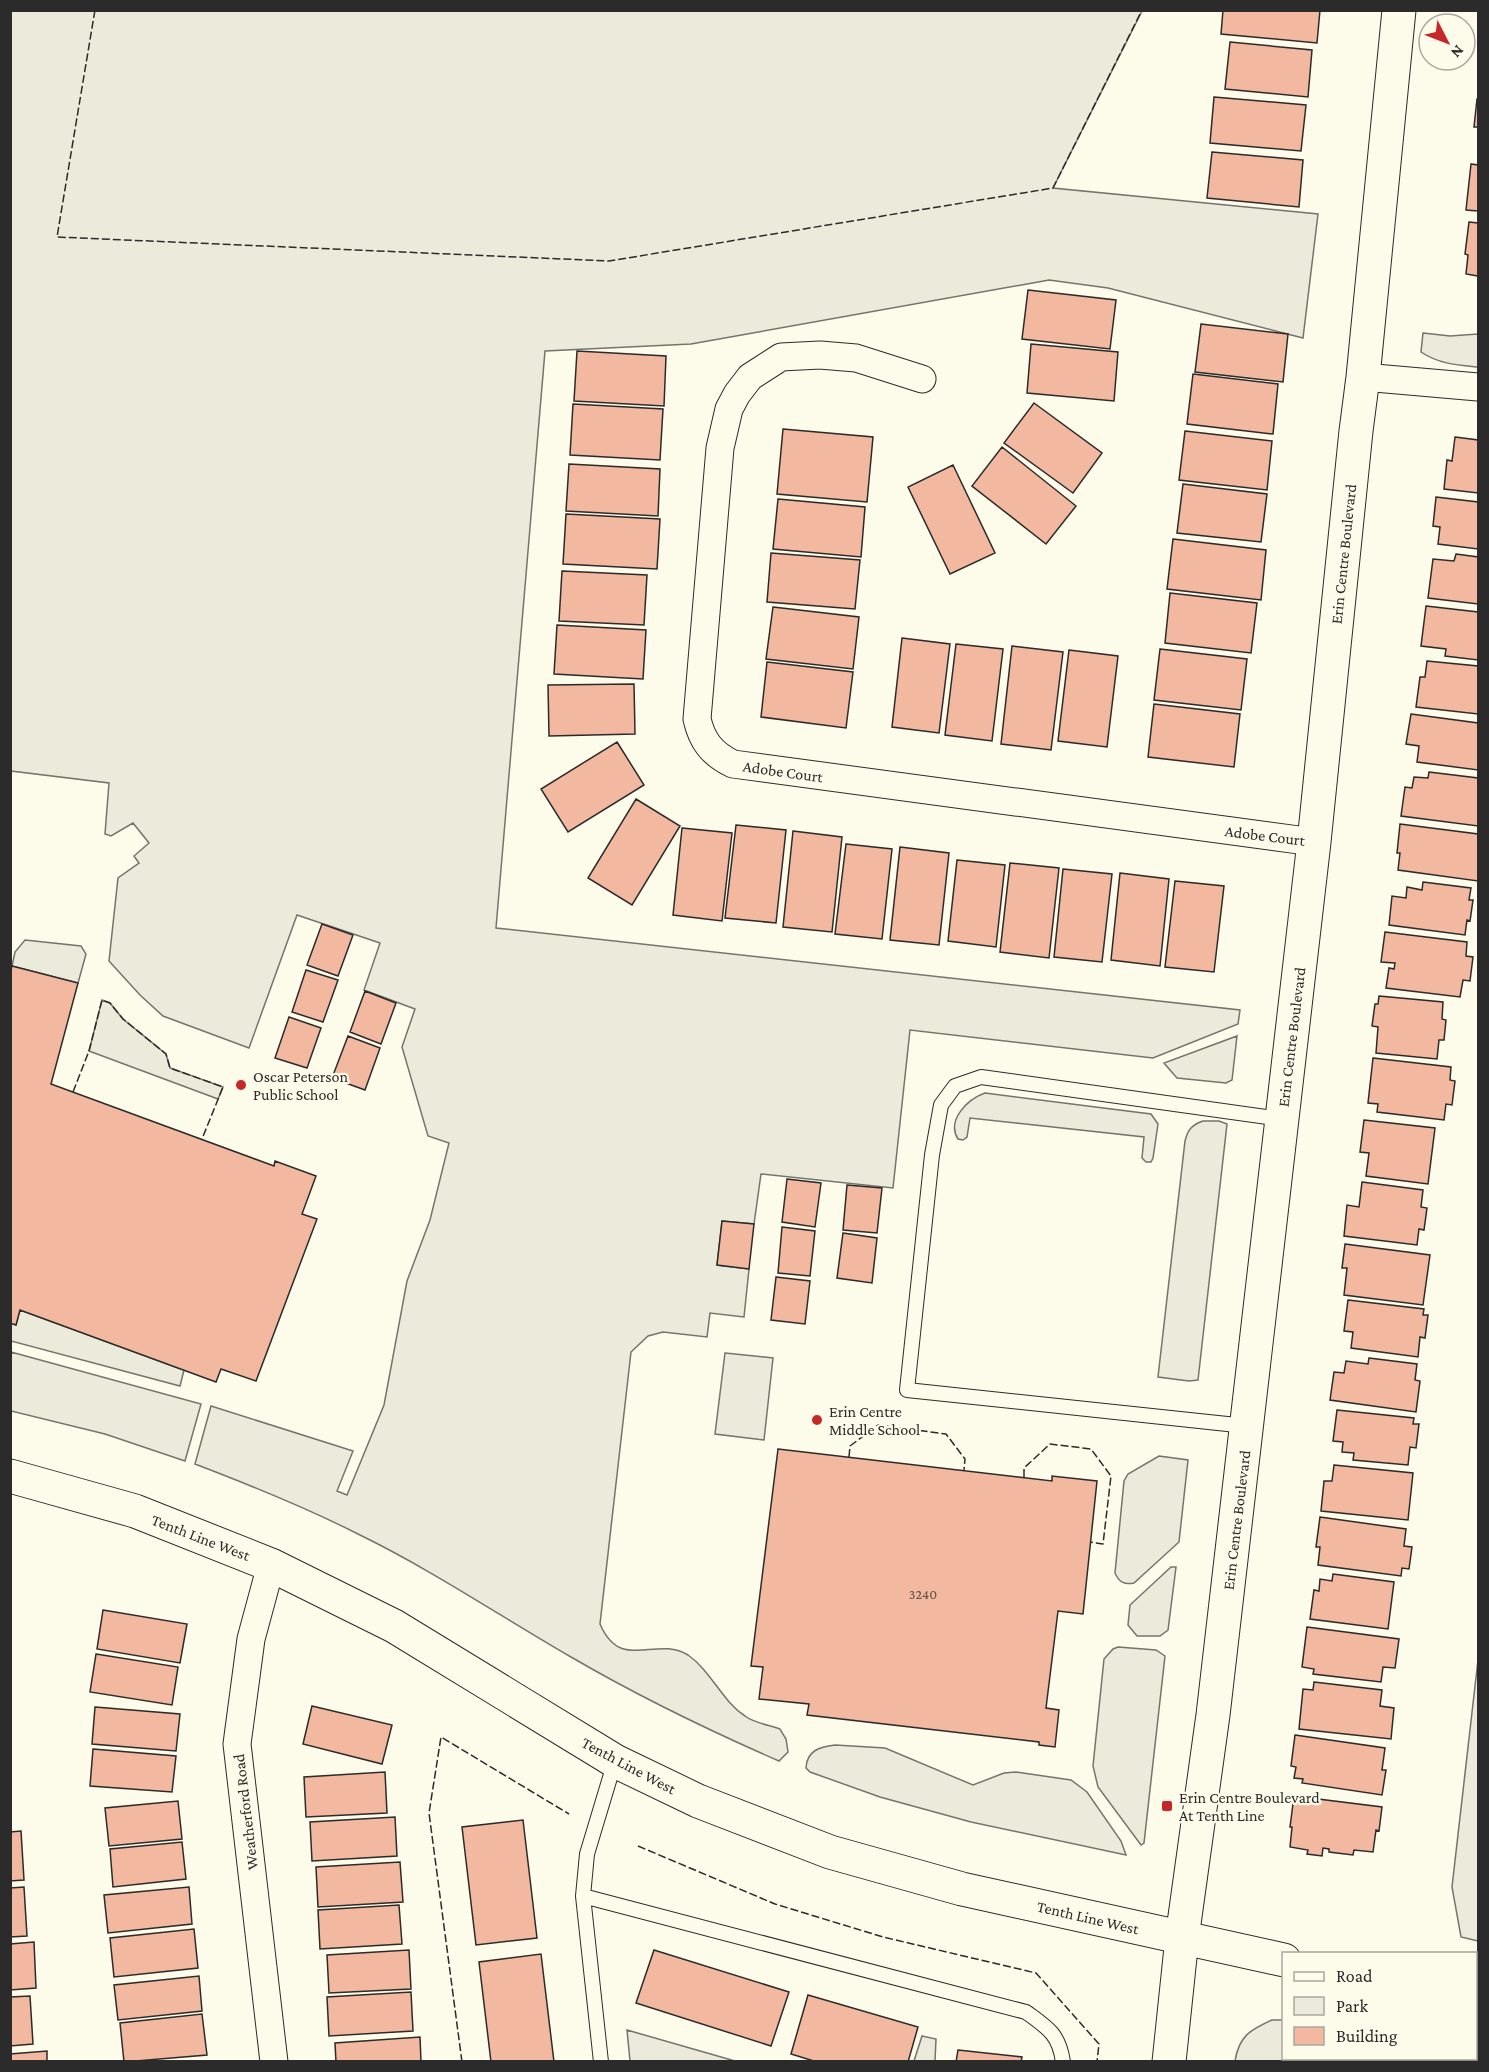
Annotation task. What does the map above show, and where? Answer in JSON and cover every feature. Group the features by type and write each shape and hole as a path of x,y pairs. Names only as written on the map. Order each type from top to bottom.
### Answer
{"street":[{"name":"Erin Centre Boulevard","path":"1169,2061 1182,1938 1213,1715 1314,842 1399,10"},
{"name":"Adobe Court","path":"922,379 856,358 820,355 782,357 750,377 737,394 729,409 720,448 697,719 700,733 708,747 719,757 733,764 1314,842"},
{"path":"1363,377 1479,387"},
{"name":"Tenth Line West","path":"10,1476 135,1512 271,1565 394,1626 615,1761 698,1801 830,1852 962,1889 1282,1960"},
{"name":"Weatherford Road","path":"271,1565 251,1639 237,1744 274,2061"}],"lane":[{"path":"1246,1426 907,1390 932,1155 941,1105 955,1086 981,1077 1281,1119"},
{"path":"601,2061 584,1896 587,1854 615,1761"},
{"path":"584,1896 1026,2012 1048,2028 1061,2044 1063,2061"}],"green space":[{"path":"10,11 1142,11 1053,188 1318,214 1303,338 1108,288 1049,280 691,344 545,351 496,928 1240,1010 1238,1024 1153,1058 910,1030 893,1188 761,1174 754,1224 722,1221 717,1265 749,1269 744,1317 710,1313 707,1337 663,1332 648,1336 631,1352 600,1624 608,1639 618,1647 629,1650 676,1650 688,1655 703,1669 737,1710 753,1720 780,1729 786,1739 788,1752 779,1761 700,1725 622,1685 439,1578 338,1524 257,1488 195,1464 211,1406 353,1451 337,1491 347,1495 384,1405 407,1281 430,1220 449,1143 428,1136 402,1047 415,1009 364,990 380,943 297,915 249,1048 163,1016 109,961 118,878 139,863 134,856 149,843 133,823 111,836 105,834 109,783 11,771"},
{"path":"1423,333 1450,336 1478,334 1478,367 1455,365 1421,352"},
{"path":"25,940 81,946 86,954 78,983 12,966 15,952"},
{"path":"102,1000 110,1003 123,1019 166,1054 170,1068 223,1087 218,1099 89,1051"},
{"path":"1237,1036 1232,1080 1226,1083 1177,1078 1164,1063"},
{"path":"985,1093 1151,1114 1158,1124 1153,1158 1151,1162 1146,1162 1142,1158 1144,1137 970,1118 967,1137 963,1140 958,1139 955,1125 961,1111 972,1100"},
{"path":"1203,1121 1219,1121 1227,1124 1198,1380 1189,1381 1158,1377 1185,1141 1191,1128"},
{"path":"20,1310 184,1370 180,1386 11,1341 10,1323 16,1325"},
{"path":"11,1352 201,1404 185,1461 105,1434 11,1411"},
{"path":"725,1353 773,1358 764,1440 715,1434"},
{"path":"1159,1456 1188,1460 1179,1542 1134,1583 1127,1584 1120,1581 1115,1573 1124,1481 1128,1474"},
{"path":"1171,1567 1176,1567 1168,1630 1160,1636 1137,1636 1128,1625 1130,1605"},
{"path":"1118,1647 1156,1650 1165,1656 1144,1843 1141,1845 1098,1787 1093,1766 1104,1659"},
{"path":"1478,1660 1478,1941 1461,1937 1452,1887"},
{"path":"835,1745 885,1748 973,1785 1004,1773 1016,1772 1071,1780 1087,1792 1121,1841 1126,1855 971,1822 880,1797 810,1772 806,1768 809,1757 815,1750"},
{"path":"1272,2020 1282,2020 1282,2060 1477,2060 1477,2052 1478,2061 1235,2061 1239,2045 1258,2027"},
{"path":"627,2030 735,2061 630,2061"},
{"path":"922,2036 936,2039 935,2061 914,2061"}],"building":[{"path":"1223,10 1320,10 1317,43 1221,34"},
{"path":"1230,42 1312,50 1308,97 1225,89"},
{"path":"1214,97 1306,105 1301,151 1210,143"},
{"path":"1477,99 1478,127 1474,127"},
{"path":"1212,152 1303,160 1299,207 1207,198"},
{"path":"1471,164 1478,165 1478,211 1466,210"},
{"path":"1469,222 1478,223 1478,276 1466,274 1468,255 1465,254"},
{"path":"1028,290 1116,300 1110,349 1022,339"},
{"path":"1201,324 1288,334 1283,382 1195,372"},
{"path":"1031,344 1118,352 1114,401 1027,393"},
{"path":"577,351 666,356 664,406 574,401"},
{"path":"1193,374 1278,384 1273,434 1187,424"},
{"path":"1034,403 1102,453 1073,493 1004,443"},
{"path":"573,404 663,409 660,460 570,455"},
{"path":"783,429 873,437 867,502 777,494"},
{"path":"1185,431 1272,441 1267,490 1179,480"},
{"path":"1455,437 1478,440 1478,493 1444,489 1447,460 1452,461"},
{"path":"1002,447 1076,506 1046,544 972,486"},
{"path":"569,464 660,469 658,516 566,511"},
{"path":"953,465 995,553 950,574 908,487"},
{"path":"1183,484 1267,494 1261,542 1177,533"},
{"path":"1436,497 1478,502 1478,549 1438,544 1440,527 1433,526"},
{"path":"778,499 865,507 861,557 773,549"},
{"path":"566,514 660,519 657,569 563,564"},
{"path":"1173,539 1266,550 1261,600 1167,589"},
{"path":"771,553 860,560 855,609 767,602"},
{"path":"1456,554 1478,557 1478,604 1428,598 1433,559 1454,561"},
{"path":"562,571 647,575 644,625 559,621"},
{"path":"1170,593 1257,603 1251,653 1165,643"},
{"path":"1426,606 1478,612 1478,660 1445,656 1446,649 1421,646"},
{"path":"773,607 859,617 853,669 766,659"},
{"path":"557,625 646,630 643,679 554,674"},
{"path":"902,638 950,644 939,733 892,727"},
{"path":"956,644 1003,649 992,741 945,735"},
{"path":"1012,646 1063,652 1051,750 1001,744"},
{"path":"1160,649 1247,659 1241,710 1154,700"},
{"path":"1069,650 1118,656 1107,747 1058,741"},
{"path":"1427,661 1478,666 1478,714 1416,707 1420,677 1425,677"},
{"path":"767,662 853,672 846,728 761,717"},
{"path":"634,684 635,734 549,736 548,685"},
{"path":"1154,704 1240,714 1234,767 1148,757"},
{"path":"1411,714 1478,723 1478,770 1417,762 1419,746 1406,744"},
{"path":"617,742 644,785 568,832 541,789"},
{"path":"1429,772 1478,778 1478,826 1401,816 1405,787 1412,788 1414,777 1428,778"},
{"path":"636,799 680,826 632,905 588,878"},
{"path":"1400,824 1478,834 1478,881 1398,870"},
{"path":"736,825 786,830 776,923 725,918"},
{"path":"682,828 732,833 722,921 673,915"},
{"path":"793,831 842,837 832,932 783,927"},
{"path":"846,844 892,849 882,939 835,934"},
{"path":"900,847 949,853 939,945 890,940"},
{"path":"957,860 1005,865 996,947 948,941"},
{"path":"1010,863 1059,868 1049,958 1000,952"},
{"path":"1063,869 1112,874 1102,962 1054,957"},
{"path":"1120,873 1169,879 1160,966 1111,960"},
{"path":"1175,881 1224,886 1214,972 1165,967"},
{"path":"1423,882 1471,888 1469,900 1473,900 1465,935 1389,925 1392,896 1406,898 1407,887 1422,890"},
{"path":"322,924 353,935 338,976 307,965"},
{"path":"1385,932 1467,942 1466,956 1473,957 1470,981 1463,980 1460,997 1386,988 1389,968 1394,969 1395,963 1381,962"},
{"path":"12,966 78,983 51,1084 274,1166 275,1161 316,1176 302,1214 317,1219 256,1381 221,1369 216,1382 20,1310 16,1325 10,1323 10,973"},
{"path":"306,970 338,980 323,1022 292,1012"},
{"path":"365,991 396,1003 381,1044 350,1032"},
{"path":"1379,996 1443,1002 1442,1019 1446,1020 1444,1040 1439,1040 1437,1059 1376,1053 1378,1027 1372,1026 1375,1004 1378,1004"},
{"path":"289,1017 321,1028 307,1068 275,1058"},
{"path":"348,1036 380,1048 365,1090 332,1078"},
{"path":"1373,1058 1451,1067 1450,1080 1455,1081 1452,1105 1446,1104 1444,1120 1377,1112 1378,1104 1368,1103"},
{"path":"1364,1120 1435,1128 1428,1184 1366,1176 1369,1153 1360,1152"},
{"path":"787,1179 821,1183 815,1227 782,1222"},
{"path":"1362,1182 1423,1190 1421,1207 1427,1208 1424,1230 1419,1229 1417,1245 1344,1236 1347,1205 1359,1207"},
{"path":"847,1185 882,1188 877,1233 843,1230"},
{"path":"722,1221 754,1224 749,1269 717,1265"},
{"path":"782,1227 815,1231 810,1276 778,1273"},
{"path":"843,1233 877,1238 872,1283 837,1278"},
{"path":"1345,1244 1430,1255 1423,1305 1344,1295 1347,1268 1342,1268"},
{"path":"776,1277 810,1281 805,1324 771,1320"},
{"path":"1348,1300 1424,1309 1423,1315 1428,1315 1425,1338 1420,1337 1418,1357 1351,1348 1353,1332 1344,1331"},
{"path":"1369,1358 1417,1364 1415,1380 1420,1381 1416,1412 1330,1400 1334,1372 1344,1373 1346,1361 1368,1364"},
{"path":"1337,1410 1414,1418 1413,1424 1419,1424 1416,1448 1410,1447 1408,1465 1353,1460 1354,1453 1342,1452 1343,1442 1333,1441"},
{"name":"Erin Centre Middle School","path":"778,1449 1052,1481 1052,1476 1097,1481 1083,1614 1058,1611 1046,1708 1059,1710 1055,1747 1039,1745 1039,1742 807,1715 809,1704 759,1699 763,1667 751,1666"},
{"path":"1334,1465 1413,1473 1408,1520 1321,1511 1324,1481 1332,1481"},
{"path":"1320,1517 1406,1529 1404,1546 1412,1547 1409,1569 1402,1568 1401,1576 1318,1565 1320,1547 1316,1547"},
{"path":"1333,1574 1394,1582 1388,1629 1310,1619 1314,1590 1319,1591 1320,1579 1332,1581"},
{"path":"103,1610 187,1624 180,1663 97,1649"},
{"path":"1307,1627 1399,1639 1395,1668 1383,1667 1381,1682 1313,1674 1314,1669 1302,1667"},
{"path":"96,1654 178,1667 172,1705 90,1692"},
{"path":"1314,1682 1382,1690 1380,1706 1394,1708 1391,1739 1299,1729 1303,1689 1313,1690"},
{"path":"312,1706 392,1725 382,1764 303,1744"},
{"path":"95,1707 180,1714 176,1751 92,1744"},
{"path":"1295,1735 1385,1748 1382,1770 1386,1770 1382,1795 1302,1783 1303,1779 1294,1778 1296,1767 1291,1766"},
{"path":"93,1749 176,1756 172,1792 90,1786"},
{"path":"385,1772 387,1813 306,1817 304,1777"},
{"path":"1294,1796 1382,1807 1373,1852 1354,1850 1353,1855 1329,1852 1329,1849 1323,1848 1322,1856 1307,1854 1308,1850 1290,1847"},
{"path":"178,1801 182,1839 109,1846 105,1808"},
{"path":"395,1817 397,1856 312,1861 310,1822"},
{"path":"523,1820 537,1938 476,1945 462,1827"},
{"path":"21,1831 24,1880 10,1881 10,1832"},
{"path":"182,1842 186,1879 113,1887 110,1849"},
{"path":"400,1862 403,1902 318,1907 316,1867"},
{"path":"24,1887 27,1936 10,1937 10,1888"},
{"path":"189,1887 192,1924 108,1933 104,1895"},
{"path":"399,1905 402,1944 320,1949 318,1910"},
{"path":"194,1929 198,1968 114,1977 110,1938"},
{"path":"34,1942 36,1988 10,1990 10,1944"},
{"path":"409,1950 411,1989 329,1993 327,1955"},
{"path":"654,1950 789,1992 771,2046 636,2003"},
{"path":"541,1954 554,2062 491,2062 479,1962"},
{"path":"199,1976 202,2011 118,2020 114,1985"},
{"path":"411,1992 413,2031 329,2036 327,1997"},
{"path":"808,1995 918,2027 908,2062 817,2062 791,2054"},
{"path":"30,1996 33,2044 10,2046 10,1997"},
{"path":"202,2014 207,2055 124,2062 120,2023"},
{"path":"420,2037 421,2062 336,2062 335,2043"},
{"path":"958,2050 1022,2057 1021,2062 956,2062"},
{"path":"47,2051 47,2062 10,2062 10,2054"}],"fence":[{"path":"95,10 57,237 609,261 1053,188 1142,10"},
{"path":"73,1092 89,1051 102,1000 110,1003 123,1019 166,1054 170,1068 223,1087 202,1139"},
{"path":"849,1457 850,1446 878,1425 946,1434 965,1459 964,1470"},
{"path":"1024,1477 1024,1468 1050,1444 1091,1449 1111,1476 1103,1544 1090,1542"},
{"path":"462,2062 429,1813 441,1737 569,1814"},
{"path":"638,1846 775,1904 883,1937 1036,1973 1099,2044 1097,2062"}],"place":[{"name":"Oscar Peterson Public School","path":"241,1085"},
{"name":"Erin Centre Middle School","path":"817,1420"},
{"name":"Erin Centre Boulevard At Tenth Line","path":"1167,1806"}]}
